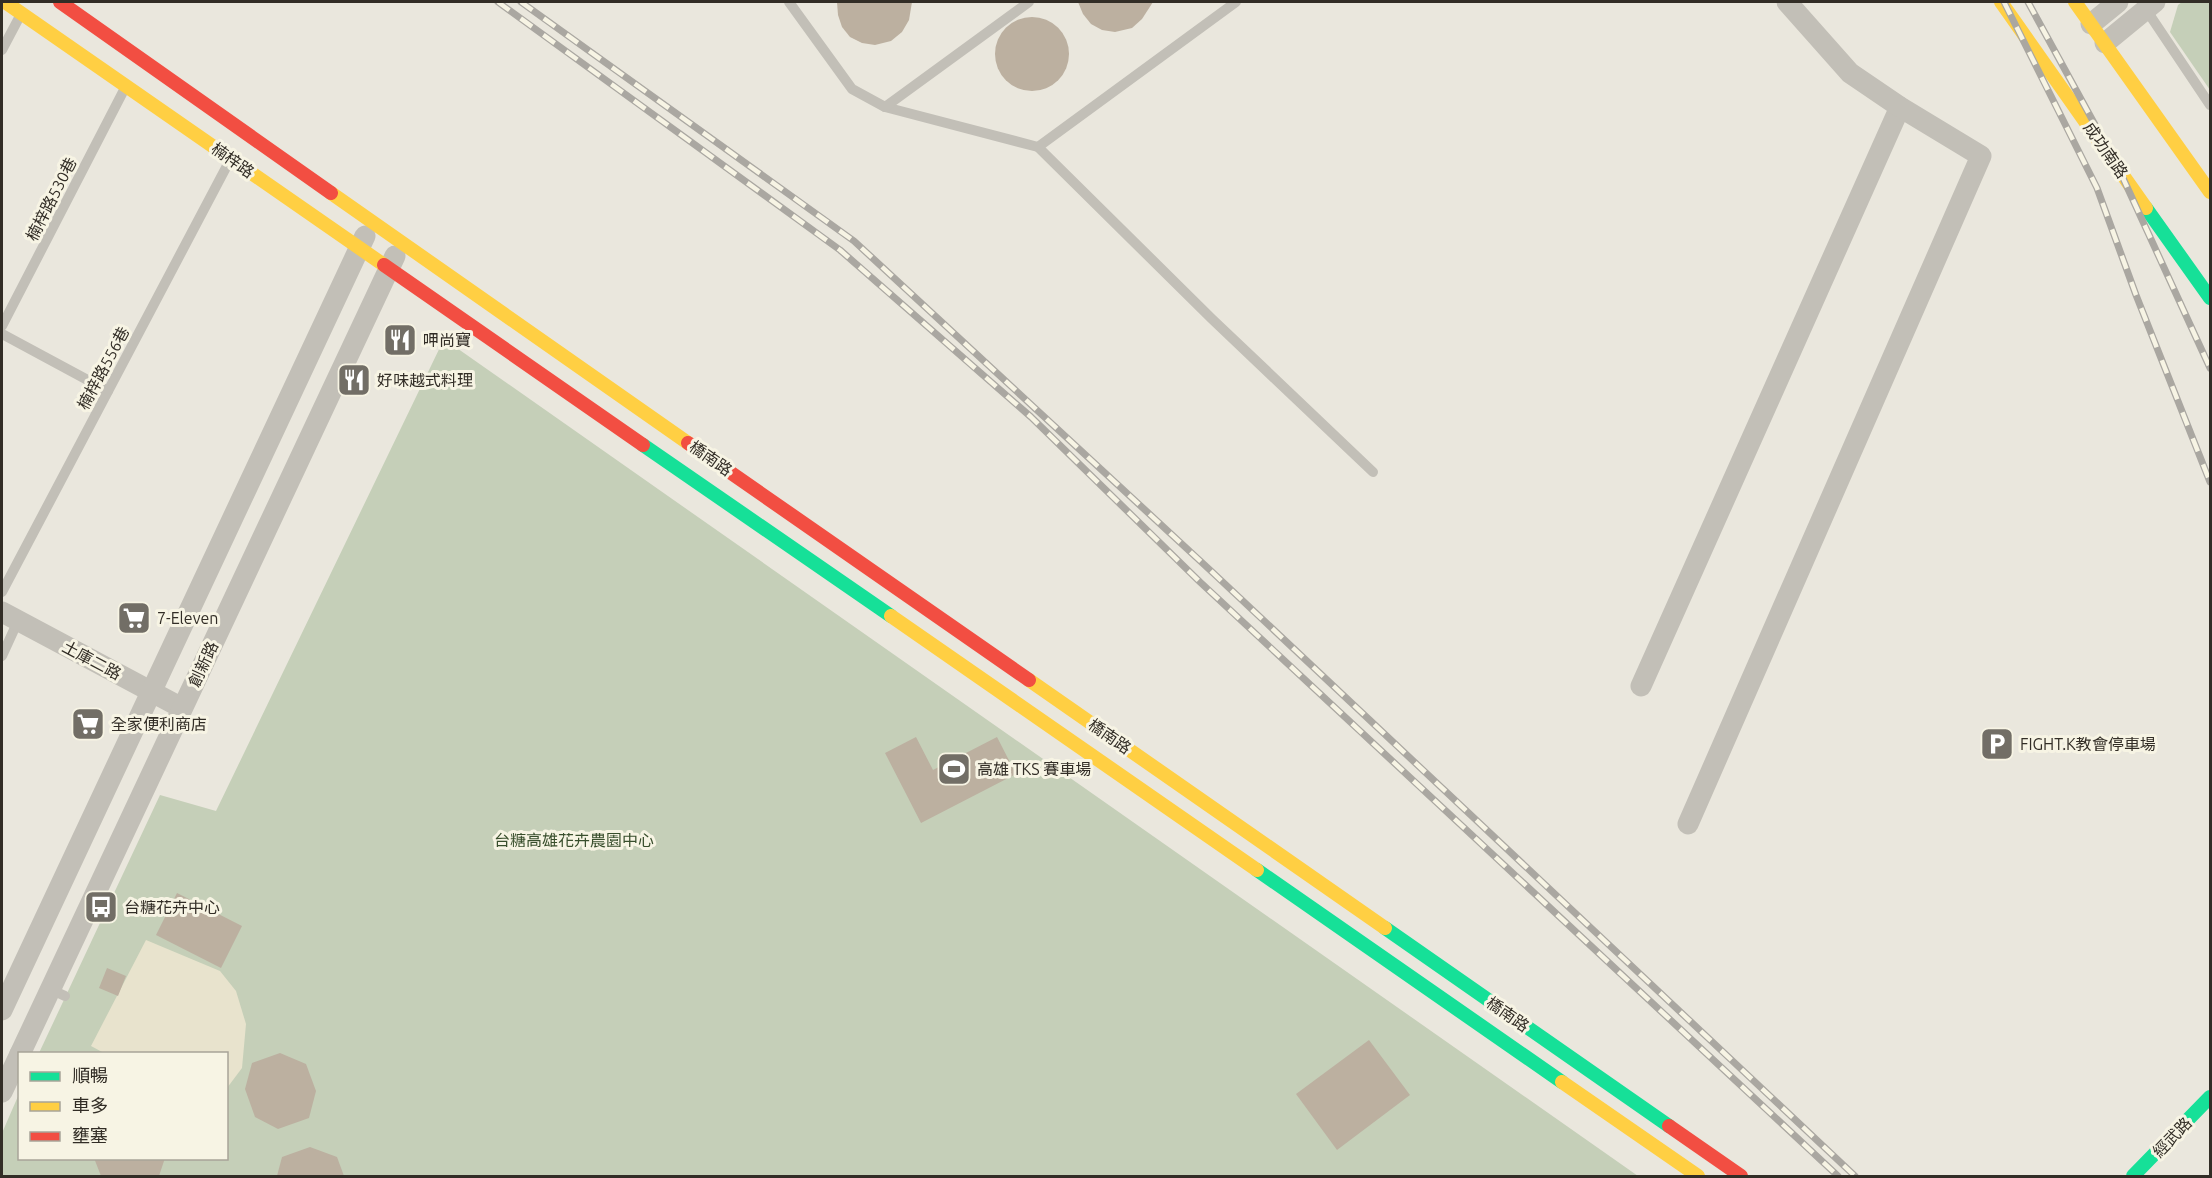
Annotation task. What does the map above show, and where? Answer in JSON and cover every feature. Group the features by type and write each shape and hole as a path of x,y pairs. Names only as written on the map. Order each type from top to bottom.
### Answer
{"street":[{"name":"楠梓路","path":"5,2 462,319"},
{"name":"楠梓路","path":"60,2 478,296"},
{"path":"1688,824 1981,156 1900,107 1850,73 1787,2"},
{"name":"成功南路","path":"2001,2 2211,298"},
{"path":"2075,2 2211,192"},
{"path":"2091,24 2118,2"},
{"path":"2105,43 2147,4"},
{"path":"1641,686 1900,107"},
{"path":"2,1010 372,222"},
{"name":"創新路","path":"21,1052 58,992 183,708 401,242"},
{"name":"橋南路","path":"478,296 1741,1176"},
{"name":"橋南路","path":"462,319 1698,1176"},
{"name":"土庫二路","path":"10,617 183,708"},
{"name":"創新路","path":"2,1092 18,1058"},
{"name":"經武路","path":"2133,1176 2211,1097"}],"lane":[{"path":"789,2 852,89 885,107 1038,147 1212,319 1373,472"},
{"path":"885,107 1029,2"},
{"path":"1038,147 1236,2"},
{"path":"2147,4 2211,105"},
{"path":"2,50 22,13"},
{"name":"楠梓路530巷","path":"2,326 126,86"},
{"name":"楠梓路556巷","path":"2,592 231,158"},
{"path":"2,334 108,391"},
{"path":"2,656 10,617"}],"green space":[{"path":"2182,2 2210,2 2210,90 2170,32 2178,5"},
{"name":"台糖高雄花卉農園中心","path":"444,339 1638,1176 2,1176 2,1133 18,1096 18,1160 228,1160 228,1052 39,1052 160,795 216,811"}],"shaded area":[{"path":"146,940 220,971 236,991 246,1024 242,1068 228,1087 228,1052 102,1052 91,1046"}],"building":[{"path":"837,2 912,2 909,20 902,32 891,41 875,45 862,43 850,37 842,27"},
{"path":"1078,2 1153,2 1142,19 1132,28 1115,32 1102,30 1091,24 1083,14"},
{"path":"1032,17 1046,20 1058,28 1066,40 1069,54 1066,68 1058,80 1046,88 1032,91 1018,88 1006,80 998,68 995,54 998,40 1006,28 1018,20"},
{"path":"916,737 933,770 997,737 1016,774 921,823 885,753"},
{"path":"177,893 242,926 221,968 156,935"},
{"path":"107,968 126,976 118,996 99,988"},
{"path":"1369,1040 1410,1095 1337,1150 1296,1094"},
{"path":"280,1053 306,1064 316,1091 309,1118 278,1129 255,1117 245,1089 252,1063"},
{"path":"310,1147 337,1157 344,1176 277,1176 282,1157"},
{"path":"95,1160 164,1160 159,1176 101,1176"}],"railway":[{"path":"498,2 840,250 1031,417 1200,582 1838,1176"},
{"path":"521,2 854,241 1210,570 1855,1176"},
{"path":"2004,2 2097,188 2136,295 2210,482"},
{"path":"2028,2 2117,165 2210,368"}],"traffic: fast":[{"path":"2146,208 2210,298"},
{"path":"643,445 891,616"},
{"path":"1257,870 1562,1082"},
{"path":"1385,928 1669,1126"},
{"path":"2133,1176 2210,1097"}],"traffic: slow":[{"path":"5,2 384,265"},
{"path":"2001,2 2146,208"},
{"path":"2075,2 2210,192"},
{"path":"331,193 688,443"},
{"path":"891,616 1257,870"},
{"path":"1029,680 1385,928"},
{"path":"1562,1082 1698,1176"}],"traffic: jam":[{"path":"60,2 331,193"},
{"path":"384,265 643,445"},
{"path":"688,443 1029,680"},
{"path":"1669,1126 1741,1176"}],"place":[{"name":"呷尚寶","path":"400,340"},
{"name":"好味越式料理","path":"354,380"},
{"name":"7-Eleven","path":"134,618"},
{"name":"全家便利商店","path":"88,724"},
{"name":"FIGHT.K教會停車場","path":"1997,744"},
{"name":"高雄 TKS 賽車場","path":"954,769"},
{"name":"台糖花卉中心","path":"101,907"}]}
